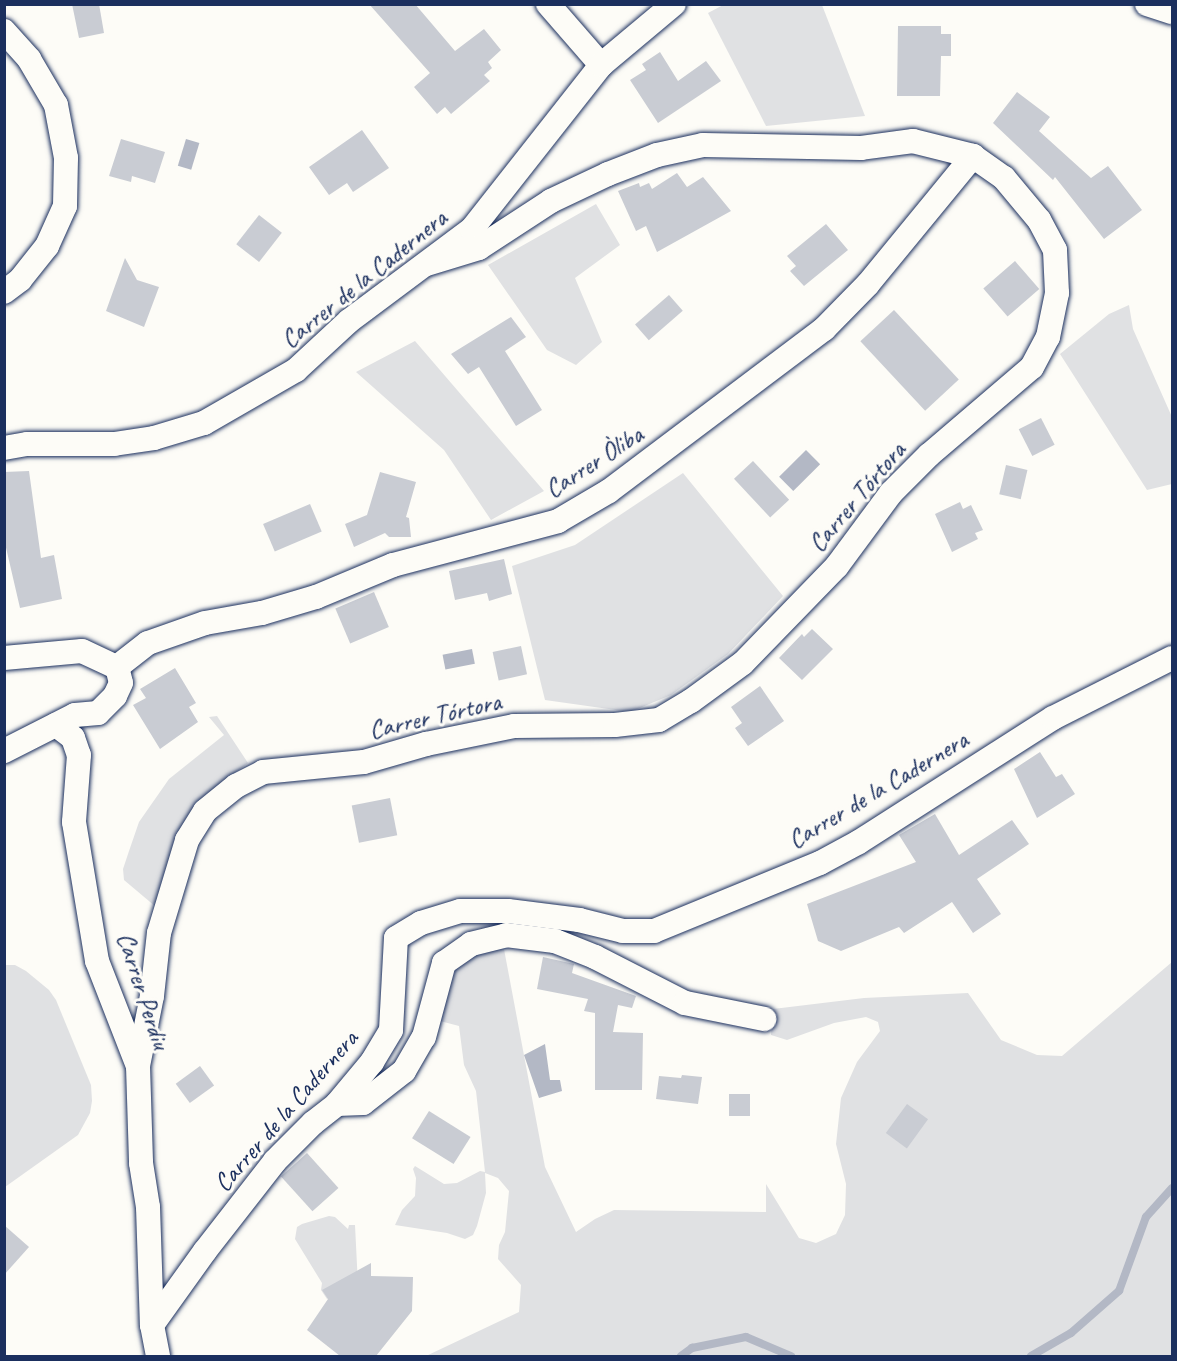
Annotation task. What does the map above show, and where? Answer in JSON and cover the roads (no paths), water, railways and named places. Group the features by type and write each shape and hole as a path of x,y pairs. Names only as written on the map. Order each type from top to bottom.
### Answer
{"street":[{"path":"548,4 601,65"},
{"name":"Carrer de la Cadernera","path":"4,448 27,444 114,444 154,438 204,423 296,370 349,321 472,229 601,65 674,4"},
{"path":"1148,4 1173,12"},
{"path":"4,31 29,59 56,105 66,158 65,206 47,246 20,280 4,292"},
{"name":"Carrer Tórtora","path":"138,1066 152,996 159,933 187,840 205,811 236,786 263,772 364,762 426,744 513,726 615,725 659,720 743,663 837,566 891,493 929,455 1032,367 1048,337 1057,292 1055,250 1039,220 1004,178 973,156 913,141 861,148 703,145 657,155 608,174 550,201 478,248 427,264"},
{"name":"Carrer Òliba","path":"117,667 148,643 195,626 262,613 316,597 393,565 558,521 609,491 824,329 868,284 973,156"},
{"path":"4,658 82,651 117,667 121,683 115,696 98,713 75,715 4,751"},
{"name":"Carrer de la Cadernera","path":"152,1325 275,1161 313,1123 337,1104 372,1062 391,1030 396,938 421,922 460,910 508,911 579,920 623,931 654,931 820,863 858,842 1053,718 1173,658"},
{"name":"Carrer Perdiu","path":"56,725 73,738 79,755 74,822 97,961 138,1066 141,1163 148,1207 152,1325 158,1356"},
{"path":"337,1104 363,1103 404,1071 424,1037 444,963 471,944 506,935 555,941 596,957 685,1004 764,1019"}],"waterway":[{"path":"1031,1356 1071,1333 1119,1291 1146,1217 1172,1188"},
{"path":"681,1356 692,1348 746,1337 791,1356"}]}
